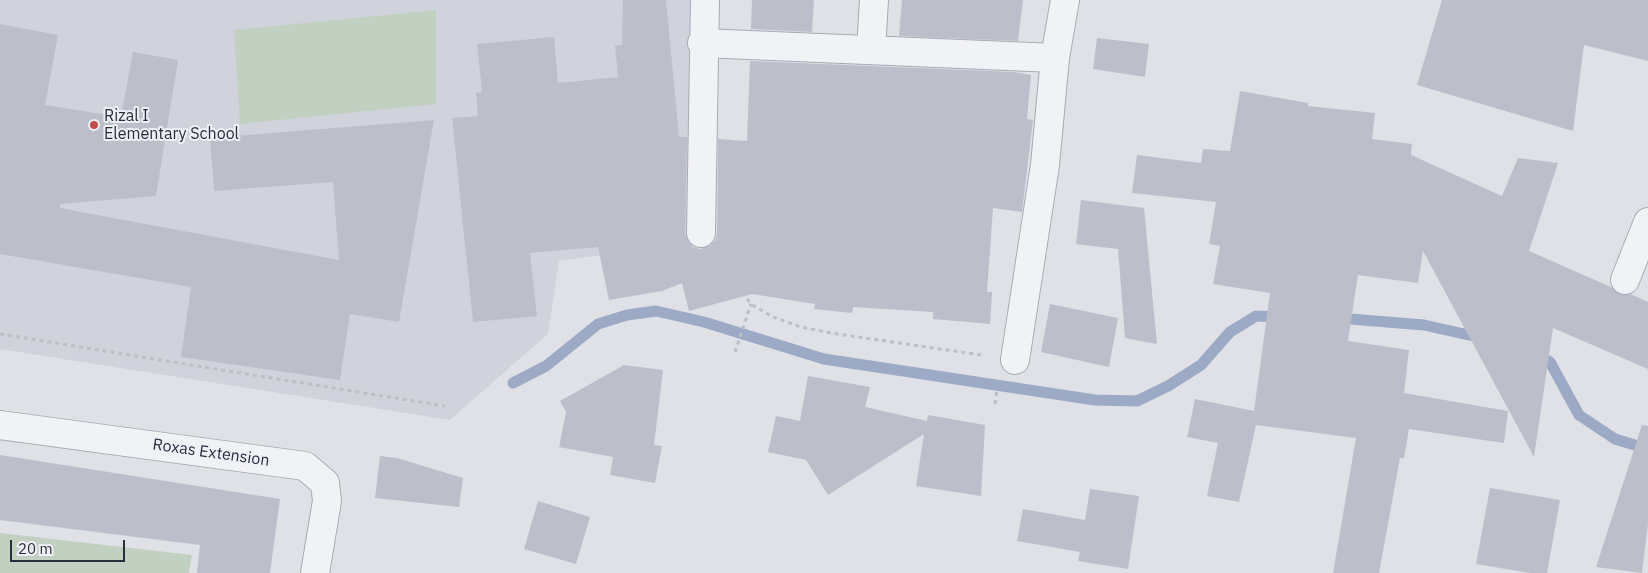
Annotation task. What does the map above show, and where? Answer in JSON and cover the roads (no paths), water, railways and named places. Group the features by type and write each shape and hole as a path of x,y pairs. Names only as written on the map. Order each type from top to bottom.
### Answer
{"street":[{"path":"701,232 704,0"},
{"path":"871,50 874,0"},
{"path":"1015,360 1045,165 1055,58 1065,0"},
{"path":"702,43 1055,58"},
{"path":"1625,280 1648,222"},
{"name":"Roxas Extension","path":"0,425 305,466 325,484 327,501 315,573"}],"waterway":[{"path":"513,383 546,366 598,324 627,315 656,311 704,322 824,359 1095,400 1137,401 1168,386 1201,365 1230,332 1256,316 1282,317"},
{"path":"1338,318 1424,325 1482,338"},
{"path":"1536,354 1550,362 1579,415 1615,439 1648,449"}],"place":[{"name":"Rizal I Elementary School","path":"94,125"}]}
